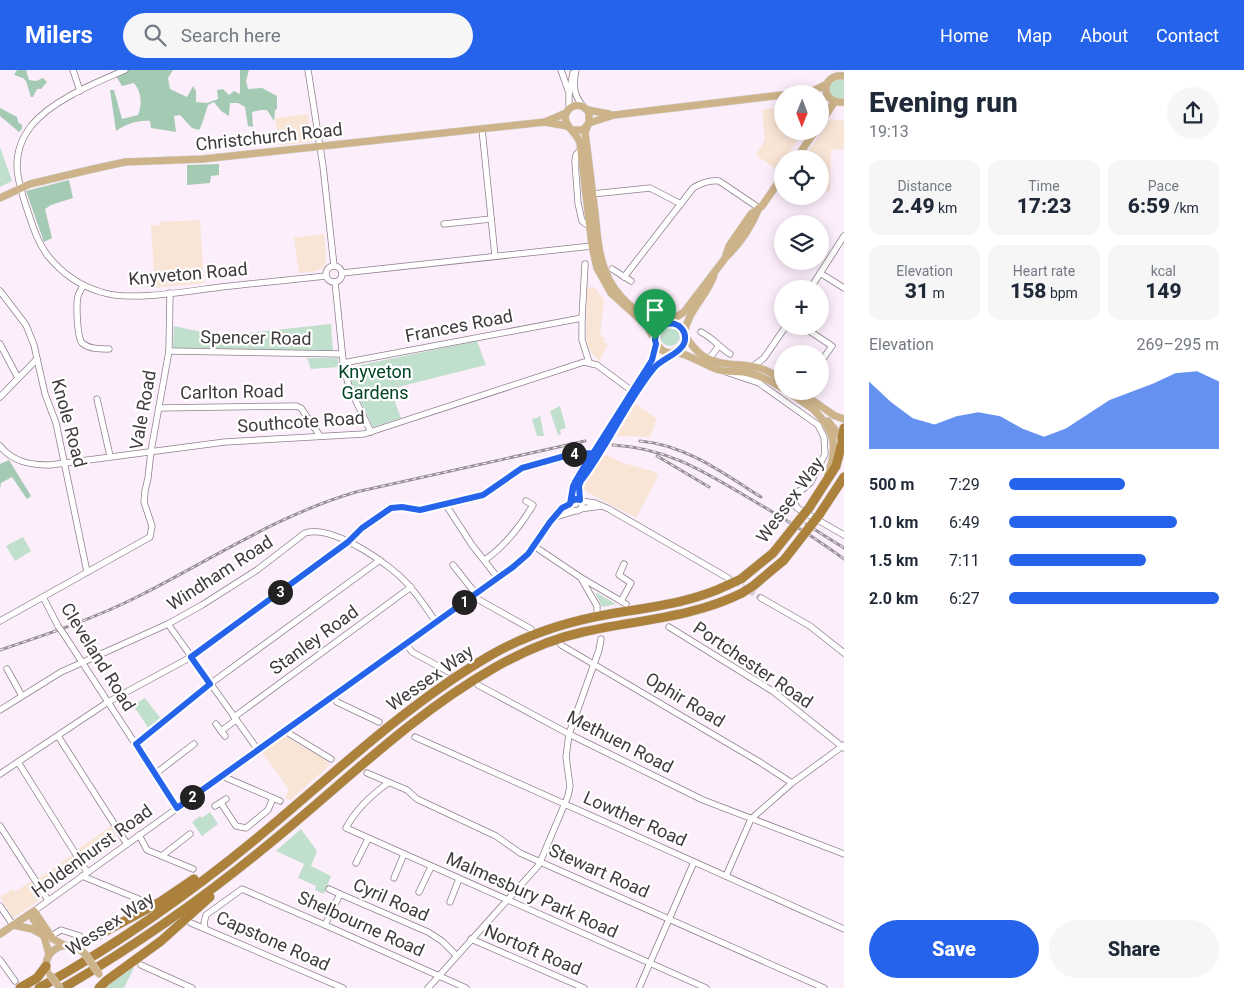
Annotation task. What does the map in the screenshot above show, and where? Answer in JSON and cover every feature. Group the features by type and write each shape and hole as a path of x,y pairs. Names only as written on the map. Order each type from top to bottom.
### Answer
{"highway":[{"name":"Wessex Way","path":"39,988 112,944 171,903 256,839 391,725 438,690 491,656 526,638 572,622 682,601 713,592 728,581 741,578 773,553 808,508 836,466 843,442 844,428"},
{"name":"Wessex Way","path":"61,988 166,922 264,848 392,738 456,692 503,663 523,652 561,638 597,629 699,610 724,602 754,586 784,560 819,515 844,477"},
{"path":"70,946 90,940 160,902 256,839"},
{"path":"99,988 161,940 264,848"},
{"path":"17,984 37,978 48,971"}],"main road":[{"path":"827,84 839,74"},
{"path":"829,96 834,102 844,102"},
{"path":"570,128 583,130 589,124 614,115 774,97"},
{"path":"829,110 834,102"},
{"path":"614,115 576,105 568,110 565,117 570,128 578,135 592,246 597,268 606,286 618,301 646,325 662,351 693,357 706,365 721,370 753,374 774,383"},
{"path":"585,108 590,116 585,132 601,258 605,272 612,284 622,298 650,320 676,325 697,351 709,360 752,367 764,370 774,376"},
{"name":"Christchurch Road","path":"546,122 568,110"},
{"name":"Christchurch Road","path":"0,198 20,188 92,168 125,162 203,160 546,122 570,128"},
{"path":"656,342 657,330 684,312 726,257 734,250 756,217 759,208 774,188"},
{"path":"674,352 682,347 688,316 711,283 716,271"},
{"path":"800,400 825,416 843,442"},
{"path":"812,400 835,416 844,419"},
{"path":"813,409 823,419 832,433 834,447 832,463 823,486"},
{"path":"32,912 48,936 48,971 61,988"},
{"name":"Holdenhurst Road","path":"0,934 32,912"},
{"path":"13,925 32,928 86,955 99,974 99,988"},
{"path":"49,954 60,947 70,946"}],"street":[{"path":"73,70 80,91"},
{"name":"Knyveton Road","path":"125,70 80,91 44,112 26,134 17,155 20,188 33,226 44,250 59,267 83,285 102,293 118,296 170,293 326,276"},
{"path":"308,70 323,166 334,266"},
{"path":"561,70 568,94 568,110"},
{"path":"568,94 575,70"},
{"path":"575,70 575,94 585,108"},
{"path":"482,129 495,256"},
{"path":"624,277 693,188 715,180 724,183 759,208"},
{"path":"592,194 650,188 681,204"},
{"path":"444,224 492,220"},
{"path":"816,280 844,236"},
{"path":"342,273 592,246"},
{"path":"585,264 582,340 589,362 597,365 632,391"},
{"path":"334,266 340,269 342,273"},
{"path":"334,266 328,270 326,276 330,281 340,280 342,273"},
{"path":"612,269 630,282"},
{"path":"820,273 844,288"},
{"path":"335,282 343,363 350,389 371,432"},
{"path":"83,285 76,306 80,340 95,349 109,349"},
{"name":"Knole Road","path":"0,291 26,325 38,359 45,394 52,409 65,464 87,572"},
{"name":"Vale Road","path":"87,572 150,537 152,531 144,502 169,351 170,293"},
{"name":"Frances Road","path":"343,363 582,318"},
{"path":"701,332 707,335 718,347 730,354"},
{"path":"752,367 764,358 780,335"},
{"path":"816,335 832,346 829,350"},
{"path":"578,510 572,509 573,486 593,451 652,360 656,342"},
{"path":"0,344 18,378"},
{"path":"709,360 718,347"},
{"name":"Spencer Road","path":"169,351 342,354"},
{"path":"578,510 582,505 579,486 581,481 655,366 674,352"},
{"path":"764,358 764,370"},
{"path":"0,396 38,359"},
{"name":"Southcote Road","path":"0,446 7,454 24,463 39,465 65,464 110,456 224,442 355,435 371,432 589,362"},
{"path":"721,370 759,382 818,425 824,437 825,454 812,482 804,489 795,493 793,500 797,508 844,535"},
{"path":"96,400 110,456"},
{"name":"Carlton Road","path":"159,408 296,406 301,408 320,436"},
{"path":"0,774 108,702 191,657 348,542 362,528 391,508 402,507 420,510 483,495 522,468 593,451"},
{"path":"571,502 576,499 601,506 728,581"},
{"path":"485,560 509,540 523,522 533,505 526,501"},
{"name":"Holdenhurst Road","path":"32,912 498,578 520,561 534,546 562,508 571,502"},
{"path":"446,505 472,545 498,578"},
{"path":"555,517 601,506"},
{"name":"Windham Road","path":"1,707 82,662 168,624 202,605 256,570 305,533 319,532 348,542 380,560 394,570 411,587 436,622"},
{"path":"534,546 624,602 631,583 619,575 624,564"},
{"path":"136,744 210,684 380,560"},
{"path":"453,565 474,595 531,629"},
{"path":"0,621 87,572"},
{"path":"580,576 597,606 597,610"},
{"name":"Stanley Road","path":"221,730 411,587"},
{"name":"Cleveland Road","path":"43,597 58,626 177,808"},
{"path":"761,598 810,626 844,653"},
{"path":"168,624 258,750"},
{"name":"Portchester Road","path":"669,627 774,692 844,746"},
{"path":"428,988 540,862 570,791 566,765 566,746 599,650 601,639"},
{"path":"406,644 412,652 449,672"},
{"name":"Ophir Road","path":"561,645 792,783"},
{"path":"7,670 22,696"},
{"name":"Methuen Road","path":"478,685 569,734 703,800 844,854"},
{"path":"333,696 337,702 379,722"},
{"path":"216,724 225,736"},
{"path":"285,731 331,759"},
{"path":"58,736 127,844"},
{"name":"Lowther Road","path":"414,737 844,929"},
{"path":"155,774 194,744"},
{"path":"726,876 751,818 792,783 844,746"},
{"path":"18,762 85,874 141,900"},
{"name":"Stewart Road","path":"367,772 407,790 417,799 496,836 515,850 540,862 824,988"},
{"path":"222,776 280,801"},
{"name":"Malmesbury Park Road","path":"388,783 354,813 346,828 706,988"},
{"path":"221,802 236,826 246,828 268,810 273,798"},
{"path":"0,826 48,900"},
{"path":"163,855 190,834"},
{"path":"139,835 147,850 193,869"},
{"path":"356,863 368,839"},
{"path":"394,878 404,854"},
{"path":"639,988 694,862"},
{"path":"419,892 431,866"},
{"path":"450,902 459,879"},
{"path":"328,889 340,894"},
{"name":"Shelbourne Road","path":"205,928 206,915 242,890 326,925 466,988"},
{"name":"Cyril Road","path":"326,925 340,894 428,932 442,941 456,955"},
{"path":"0,906 13,925"},
{"name":"Capstone Road","path":"192,923 343,988"},
{"path":"48,936 60,930 80,936"},
{"name":"Nortoft Road","path":"471,939 584,988"},
{"path":"0,960 17,984"},
{"path":"141,965 192,988"}],"shaded area":[{"path":"774,108 774,140 798,140 791,150 774,150 774,168 756,155 765,140 762,110"},
{"path":"308,114 312,142 280,145 275,118"},
{"path":"830,119 844,121 844,149 831,150 830,193 829,150 809,150 816,140 829,140"},
{"path":"200,220 204,283 155,288 151,226 159,225 159,222"},
{"path":"324,234 326,258 324,267 316,271 299,273 294,238"},
{"path":"587,287 595,288 604,300 600,335 605,338 603,342 608,344 599,361 589,349 586,338"},
{"path":"636,404 657,419 650,437 616,436"},
{"path":"607,455 623,463 655,472 658,476 636,518 583,490 584,483 601,457"},
{"path":"283,735 323,758 330,765 290,800 285,798 289,789 261,751"},
{"path":"111,826 118,842 90,861 85,861 77,850"},
{"path":"72,855 79,869 52,890 45,889 38,879"},
{"path":"31,881 42,898 13,918 0,897 13,889 15,892"}],"green space":[{"path":"17,70 26,70 29,80 36,81 43,78 47,82 41,89 37,89 33,97 31,97 26,81 14,75"},
{"path":"129,70 173,70 168,78 170,89 187,97 193,86 196,91 196,102 207,103 218,99 217,90 223,89 229,95 234,91 240,94 240,70 249,70 246,81 248,89 262,88 277,96 277,109 275,110 274,121 267,110 261,110 252,112 253,127 248,126 245,107 238,103 230,103 229,116 221,111 214,102 208,105 199,130 192,128 180,115 174,116 176,132 151,128 150,121 132,123 116,131 110,90 114,90 122,119 138,115 140,107 140,95 134,83 122,86 116,76"},
{"path":"844,80 844,98 840,99 833,97 829,91 832,83"},
{"path":"0,108 17,117 18,122 22,125 22,129 19,132 0,116"},
{"path":"0,147 12,181 0,187"},
{"path":"219,164 219,175 211,176 210,183 187,185 187,165"},
{"path":"69,180 73,198 51,205 45,209 52,238 44,242 26,191"},
{"path":"331,324 333,351 174,348 173,346 174,326 220,336"},
{"path":"666,326 674,326 680,332 680,340 674,346 666,346 660,340 660,332"},
{"name":"Knyveton Gardens","path":"477,341 486,365 398,387 400,391 392,394 401,418 373,427 346,368"},
{"path":"307,358 338,358 339,367 311,369"},
{"path":"560,406 566,428 560,430 561,434 558,435 550,411"},
{"path":"540,415 544,436 537,436 532,419"},
{"path":"9,460 31,496 27,499 12,477 1,483 0,490 0,464"},
{"path":"23,537 31,551 15,561 6,546"},
{"path":"595,592 616,604 602,607"},
{"path":"145,698 161,719 149,729 133,705"},
{"path":"210,812 218,824 202,836 192,822"},
{"path":"301,829 317,851 311,866 331,876 324,894 315,890 316,886 298,878 304,864 276,851"},
{"path":"132,967 134,968 124,988 103,988"}],"tunnel":[{"path":"735,582 761,598"}],"railway":[{"path":"0,650 107,611 273,525 328,501 356,492 585,441"},
{"path":"640,441 673,448 688,454 761,497"},
{"path":"613,445 651,451 684,462 731,487 784,519 844,559"},
{"path":"657,456 709,487"},
{"path":"806,524 844,548"}],"route":[{"path":"655,340 656,344 652,360 576,480 573,486 572,501 562,508 550,522 524,558 177,808 136,744 210,684 191,657 348,542 362,528 391,508 402,507 420,510 483,495 522,468 572,454 589,452 593,453 576,480 573,486 572,492 572,501 580,500 579,486 581,481 642,385 657,364 682,347 685,338 680,327 670,323 661,326 657,330 655,340"}]}
